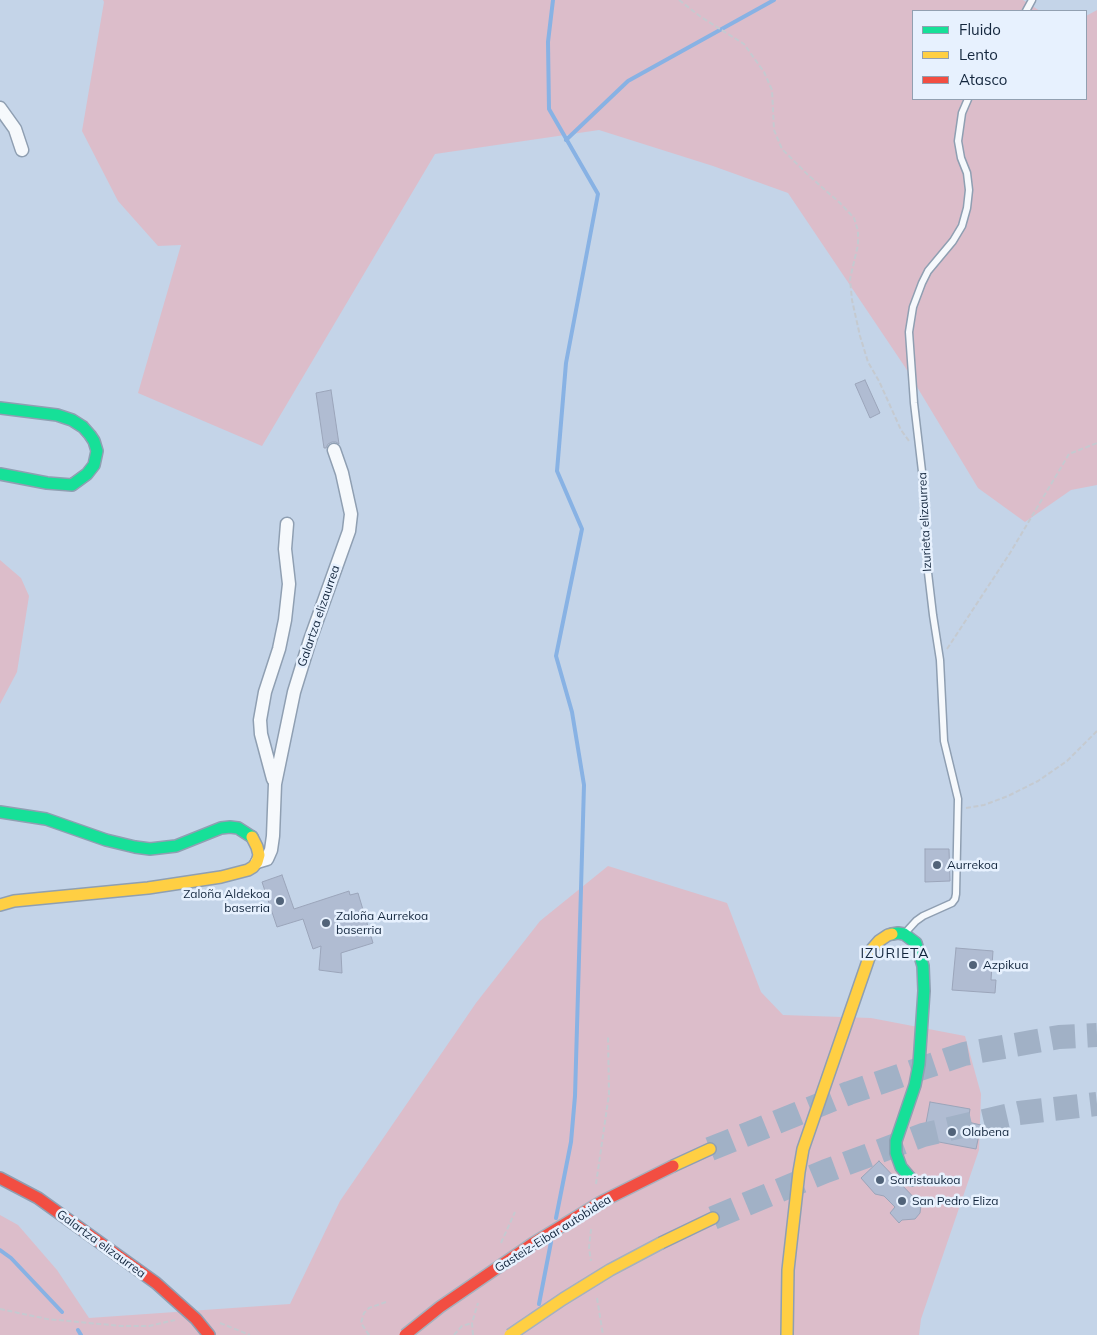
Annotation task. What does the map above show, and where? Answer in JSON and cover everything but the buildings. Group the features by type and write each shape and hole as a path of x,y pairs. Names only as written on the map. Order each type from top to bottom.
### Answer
{"main road":[{"path":"0,408 57,415 72,420 84,427 94,441 97,451 94,465 87,474 72,485 47,483 0,474"},
{"path":"0,812 46,820 106,840 150,849 176,846 221,828 238,828 253,838 257,846 257,862"},
{"name":"Galartza elizaurrea","path":"0,905 14,901 106,893 221,877 248,870 257,862"},
{"path":"787,1335 788,1270 803,1149 872,949 888,935 898,934 904,934 916,943 923,966 924,991 919,1064 915,1086 896,1141 896,1152 901,1166 912,1180"},
{"name":"Gasteiz-Eibar autobidea","path":"405,1335 440,1307 532,1244 601,1202 710,1149"},
{"name":"Galartza elizaurrea","path":"0,1178 38,1198 156,1283 196,1319 209,1335"},
{"path":"510,1335 610,1270 713,1218"}],"street":[{"path":"0,108 15,130 22,150"},
{"name":"Galartza elizaurrea","path":"257,862 267,859 271,850 274,784 294,692 310,640 349,531 351,514 342,473 334,450"},
{"name":"Galartza elizaurrea","path":"274,784 261,734 260,720 265,692 279,649 285,620 288,584 285,549 287,524"}],"lane":[{"name":"Izurieta elizaurrea","path":"904,934 916,920 952,903 955,899 957,884 957,825 959,809 944,741 940,660 927,564 924,488 914,404 909,332 915,300 922,283 928,271 953,241 962,226 967,208 969,190 967,173 961,158 958,141 962,113 968,100"}],"path":[{"path":"679,0 700,17 744,44 764,72 772,90 774,130 782,149 854,218 858,231 858,245 850,279 852,300 860,336 868,362 879,381 901,430 911,444 920,449"},
{"path":"940,660 1010,553 1069,454 1097,443"},
{"path":"959,809 984,805 1008,796 1038,781 1067,760 1097,731"},
{"path":"500,1246 515,1212"},
{"path":"369,1335 361,1323 364,1313 368,1308 386,1302"},
{"path":"0,1309 47,1319 121,1326 149,1326 178,1319 196,1319"},
{"path":"219,1323 250,1335"},
{"path":"454,1335 462,1326 472,1323"}],"shaded area":[{"path":"103,0 1023,0 1038,10 912,10 912,100 1087,100 1087,15 1097,10 1097,485 1071,490 1025,522 978,488 905,367 788,193 713,166 599,130 435,154 262,446 138,393 181,245 158,246 118,201 82,131"},
{"path":"0,560 21,578 29,596 17,672 0,704"},
{"path":"608,866 727,903 761,992 783,1015 871,1018 965,1036 981,1094 979,1150 921,1319 919,1335 0,1335 0,1215 18,1225 57,1270 89,1318 290,1304 340,1201 476,1003 540,921"}],"waterway":[{"path":"553,0 548,42 549,109 598,194 566,363 557,471 582,529 556,656 572,712 584,785 575,1096 571,1142 556,1218"},
{"path":"566,140 628,81 774,0"},
{"path":"539,1304 551,1242"},
{"path":"0,1250 11,1258 62,1312"},
{"path":"78,1330 81,1335"}],"tunnel":[{"path":"710,1149 849,1093 964,1054 1059,1037 1097,1035"},
{"path":"713,1218 826,1171 923,1135 1019,1113 1097,1104"}],"traffic: fast":[{"path":"0,408 57,415 72,420 83,427 90,435 97,451 94,465 87,474 72,485 47,483 0,474"},
{"path":"0,812 46,819 106,840 150,849 176,846 221,828 238,828 252,837"},
{"path":"892,934 904,934 916,943 923,966 924,991 919,1064 915,1085 896,1141 896,1153 901,1167 912,1180"}],"traffic: slow":[{"path":"0,905 14,901 148,888 221,877 248,870 257,862 259,855 252,837"},
{"path":"787,1335 788,1270 803,1149 872,949 879,941 892,934"},
{"path":"673,1166 710,1149"},
{"path":"661,1243 713,1218"},
{"path":"510,1335 610,1270 661,1243"}],"traffic: jam":[{"path":"405,1335 440,1307 532,1244 601,1202 673,1166"},
{"path":"0,1178 38,1198 156,1283 196,1319 209,1335"}],"place":[{"name":"Aurrekoa","path":"937,865"},
{"name":"Zaloña Aldekoa baserria","path":"280,901"},
{"name":"Zaloña Aurrekoa baserria","path":"326,923"},
{"name":"Azpikua","path":"973,965"},
{"name":"Olabena","path":"952,1132"},
{"name":"Sarristaukoa","path":"880,1180"},
{"name":"San Pedro Eliza","path":"902,1201"}],"district":[{"name":"IZURIETA","path":"895,954"}]}
